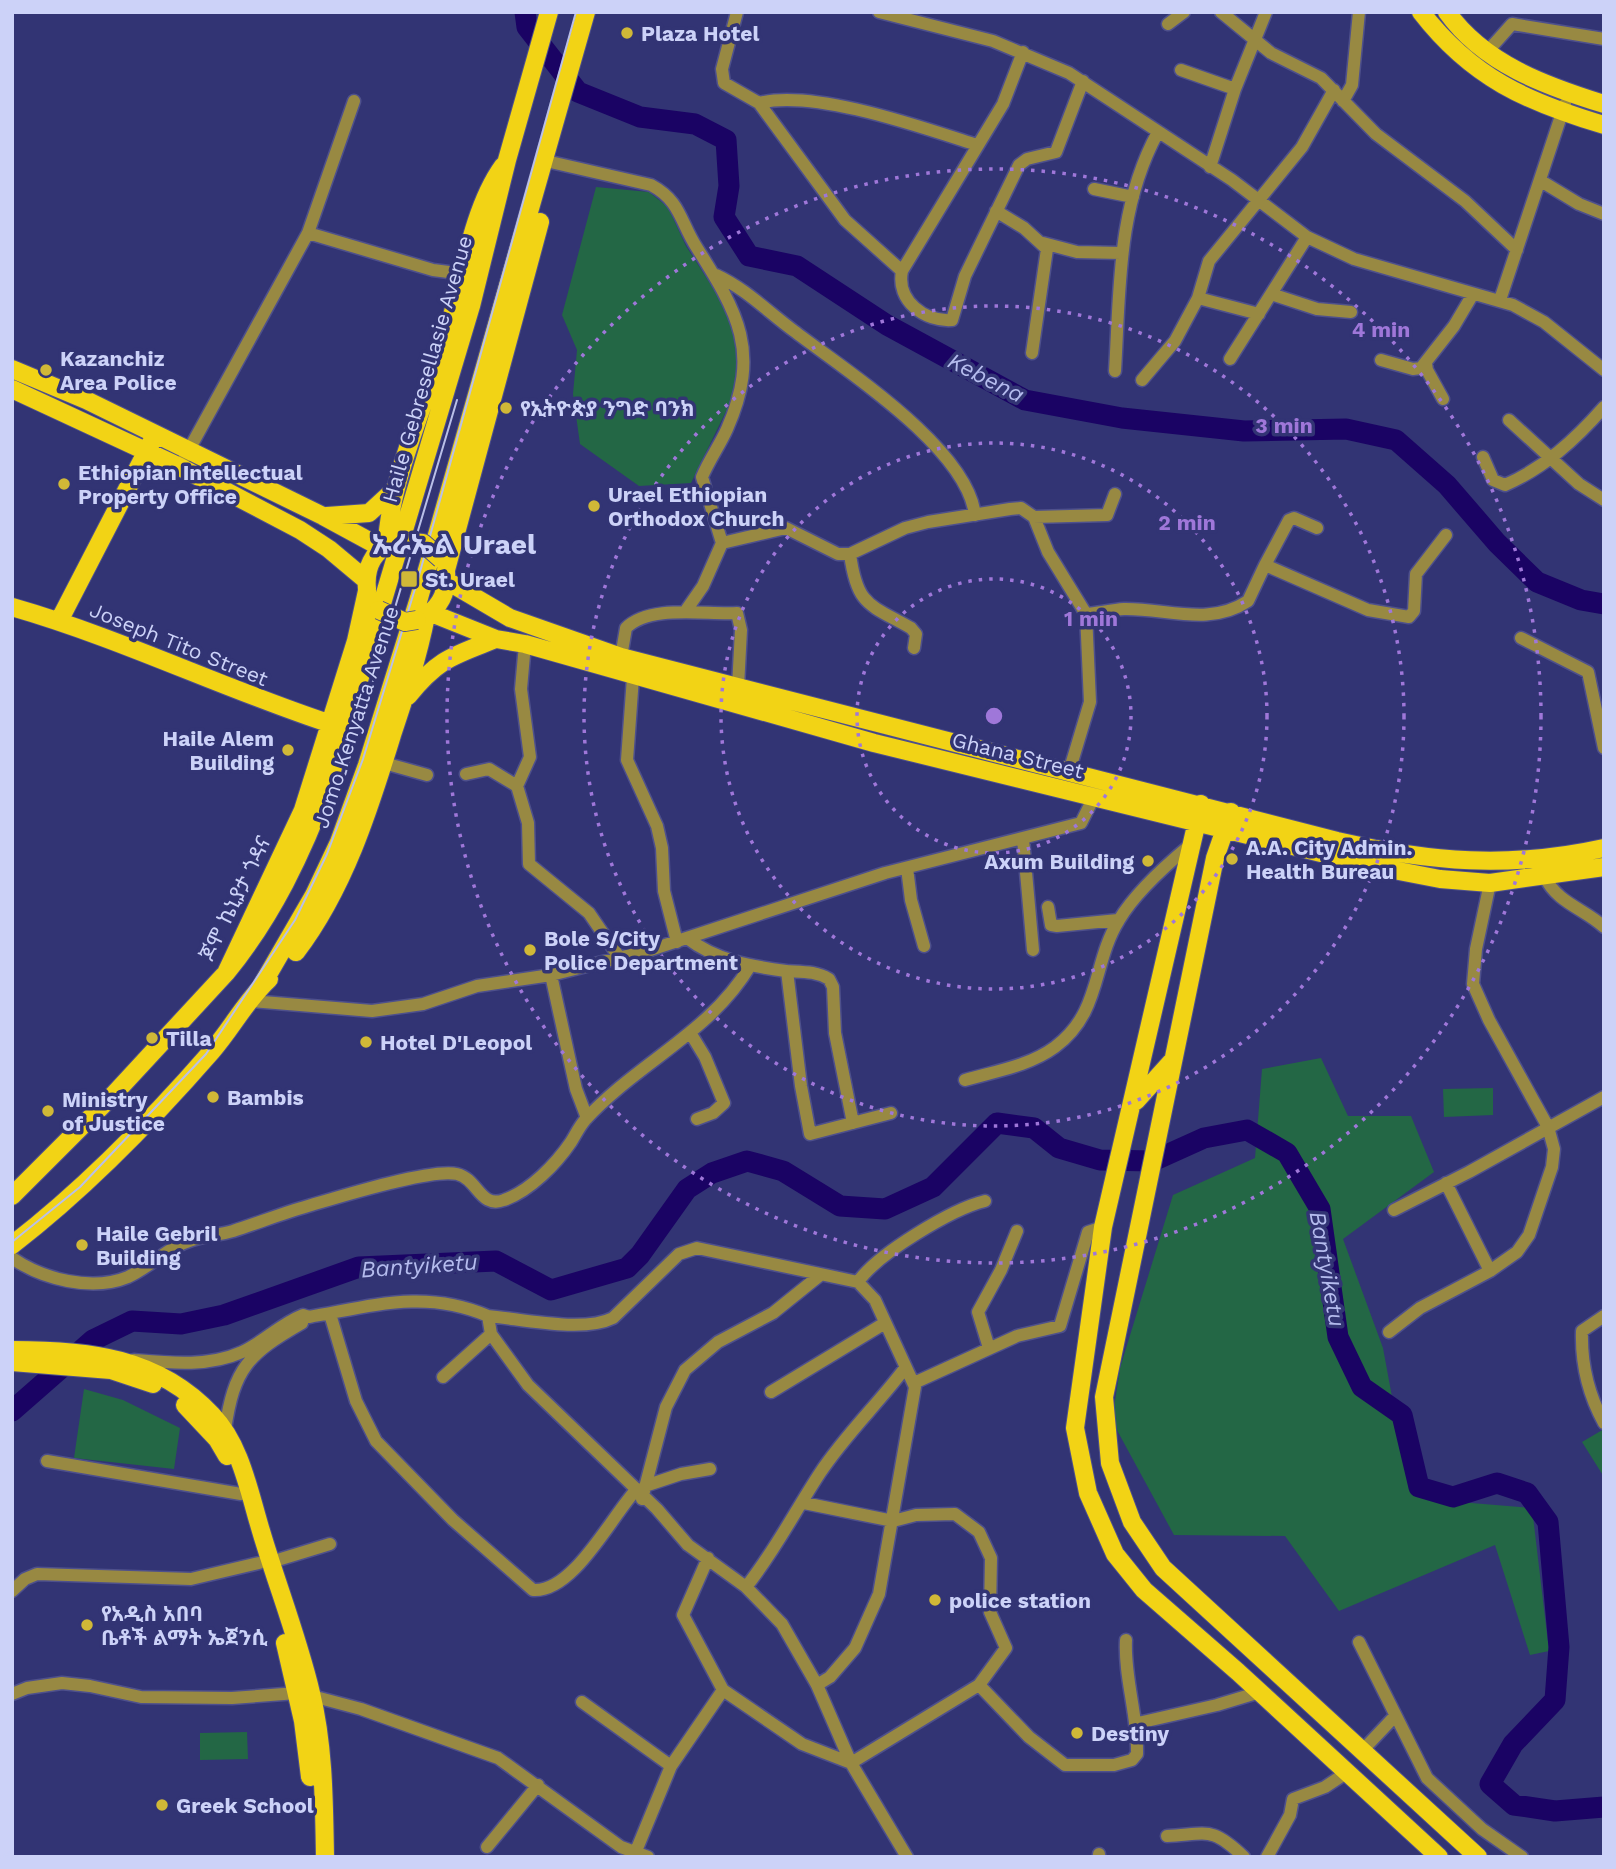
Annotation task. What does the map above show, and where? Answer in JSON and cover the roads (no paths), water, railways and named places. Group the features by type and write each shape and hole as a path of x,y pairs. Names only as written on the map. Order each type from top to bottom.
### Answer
{"main road":[{"name":"Jomo Kenyatta Avenue","path":"262,985 314,895 339,842 367,765 545,165 586,12"},
{"path":"1421,12 1452,48 1486,77 1562,114 1604,125"},
{"path":"1447,12 1468,37 1524,75 1604,104"},
{"name":"Haile Gebresellasie Avenue","path":"226,973 250,944 272,908 310,832 328,784 471,306 507,160 548,17"},
{"name":"Haile Gebresellasie Avenue","path":"389,544 388,528 398,486 464,274 483,201 490,184 507,160"},
{"path":"184,459 319,541 367,586 379,610 405,622 425,616 439,604 445,570 548,194 545,165"},
{"path":"12,369 86,400 151,443"},
{"path":"12,389 151,443 389,544 423,543 445,570"},
{"path":"59,621 151,443"},
{"path":"323,516 344,517 369,513 380,506 398,486"},
{"path":"367,586 368,568 389,544"},
{"name":"Ghana Street","path":"445,570 510,618 621,657 1069,772 1227,820 1277,844 1440,879 1490,883 1604,867"},
{"name":"ጆሞ ኬኒያታ ጎዳና","path":"12,1196 142,1065 226,973 303,810 328,723 356,641 367,586"},
{"name":"Joseph Tito Street","path":"12,607 59,621 266,703 328,723"},
{"path":"12,1245 81,1189 213,1050 262,985 287,962 324,906 362,825 403,702 425,616"},
{"name":"Ghana Street","path":"425,616 496,639 525,644 633,677 885,746 1094,797 1199,812"},
{"path":"403,702 425,675 443,660 496,639"},
{"path":"1199,812 1189,846 1170,946 1134,1103 1103,1227 1075,1428 1088,1493 1115,1554 1144,1590 1439,1857"},
{"path":"1227,820 1215,858 1104,1397 1110,1463 1132,1522 1163,1568 1478,1857"},
{"name":"Ghana Street","path":"1227,820 1282,825 1381,851 1454,862 1526,861 1604,849"},
{"path":"1277,844 1282,825"},
{"path":"1170,946 1189,984"},
{"path":"1134,1103 1173,1060"},
{"path":"16,1356 118,1365 179,1387 225,1430 248,1487 265,1562"},
{"path":"118,1365 162,1388 189,1408 217,1439 229,1460 265,1562 319,1745 326,1857"},
{"path":"305,1694 314,1857"}],"street":[{"path":"737,12 722,77 724,83 759,103 845,220 902,271"},
{"path":"882,12 965,33 1023,52 1083,81 1307,237 1354,259 1500,300 1533,314 1604,370"},
{"path":"1168,24 1184,12"},
{"path":"1221,12 1271,53 1321,78 1376,134 1465,201 1517,250"},
{"path":"1210,167 1253,38 1265,12"},
{"path":"1343,101 1352,85 1359,12"},
{"path":"1487,52 1512,24 1604,39"},
{"path":"1023,52 1003,104 902,271 900,282 909,302 935,321 952,320 965,276 1019,165 1027,159 1056,152 1083,81"},
{"path":"1181,70 1235,89"},
{"path":"1142,380 1175,341 1198,298 1209,261 1302,147 1334,90"},
{"path":"1500,300 1541,181 1567,92"},
{"path":"759,103 776,98 802,100 884,118 976,145"},
{"path":"184,459 308,233 354,101"},
{"path":"1115,371 1121,253 1144,160 1158,132"},
{"path":"545,165 651,185 663,191 674,201 696,247 716,275 742,333 744,354 737,397 728,428 702,477 722,543 703,586 687,609"},
{"path":"1541,181 1604,214"},
{"path":"1094,189 1133,197"},
{"path":"996,212 1044,243 1077,253 1121,253"},
{"path":"308,233 433,270 464,274"},
{"path":"1230,359 1307,237"},
{"path":"1032,353 1048,258 1044,243"},
{"path":"716,275 748,292 771,315 900,411 970,491 975,515"},
{"path":"1271,294 1317,309 1351,312"},
{"path":"1381,360 1413,369 1422,368 1473,294"},
{"path":"1198,298 1259,314"},
{"path":"1426,363 1443,399"},
{"path":"1483,457 1493,480 1505,485 1532,473 1553,457 1604,407"},
{"path":"1509,420 1553,457 1579,484 1604,500"},
{"path":"1034,517 1107,515 1115,494"},
{"path":"722,543 786,528 838,554 850,554 905,528 1021,508 1034,517 1048,552 1086,614 1090,702 1069,772"},
{"path":"1086,614 1124,609 1191,616 1221,612 1248,601 1289,520 1294,518 1317,528"},
{"path":"1265,565 1368,610 1409,617 1413,615 1416,573 1446,535"},
{"path":"850,554 854,585 859,594 866,602 911,628 916,634 914,648"},
{"path":"621,657 625,632 629,625 651,616 687,609 699,615 737,613 741,630 738,687"},
{"path":"1521,638 1588,672 1604,748"},
{"path":"525,644 521,689 530,757 517,786 528,823 529,864 589,913 619,957"},
{"path":"633,677 628,707 627,760 657,827 662,848 664,891 682,940 707,952 750,966 821,974 833,987 835,1033 853,1123"},
{"path":"383,763 427,775"},
{"path":"466,774 489,768 517,786"},
{"path":"251,1001 323,1009 394,1010 435,1001 499,981 551,975 682,940 907,868 1081,823 1094,797"},
{"path":"1023,839 1033,950"},
{"path":"965,1080 1040,1057 1067,1035 1089,1009 1118,920 1169,863 1189,846"},
{"path":"907,868 911,900 924,946"},
{"path":"1545,877 1556,894 1592,916 1604,927"},
{"path":"1389,1332 1431,1302 1490,1271 1517,1252 1529,1235 1552,1167 1554,1149 1548,1127 1489,1020 1473,984 1476,949 1490,883"},
{"path":"1048,907 1051,925 1056,926 1118,920"},
{"path":"12,1258 31,1271 50,1276 108,1283 127,1277 190,1240 232,1231 308,1206 432,1175 457,1174 470,1180 485,1199 492,1202 503,1200 532,1183 554,1162 587,1118 657,1055 691,1034 725,1001 750,966"},
{"path":"787,971 801,1086 810,1134 891,1113"},
{"path":"551,975 576,1088 587,1118"},
{"path":"691,1034 705,1056 724,1103 713,1113 697,1119"},
{"path":"1394,1210 1604,1097"},
{"path":"1446,1183 1490,1271"},
{"path":"858,1282 866,1270 881,1257 953,1212 985,1201"},
{"path":"914,1383 1017,1336 1060,1326 1088,1232 1103,1227"},
{"path":"989,1348 978,1312 1001,1270 1017,1231"},
{"path":"225,1430 229,1397 239,1374 262,1349 309,1317 394,1301 449,1302 488,1316 582,1325 605,1322 613,1318 678,1254 697,1248 819,1276 858,1282 875,1300 914,1383 879,1594 865,1631 843,1664 817,1685"},
{"path":"330,1314 356,1401 376,1441 453,1520 533,1590 551,1587 569,1575 641,1492 666,1407 685,1370 718,1342 773,1312 819,1276"},
{"path":"118,1365 222,1359 244,1351 294,1318 303,1315 309,1317"},
{"path":"488,1316 491,1334 528,1385 641,1492 688,1545 746,1587 788,1632 817,1685 852,1763 906,1857"},
{"path":"1602,1417 1592,1402 1583,1365 1582,1331 1604,1316"},
{"path":"771,1392 885,1322"},
{"path":"443,1377 491,1334"},
{"path":"746,1587 775,1550 819,1475 848,1435 875,1408 905,1368"},
{"path":"47,1461 224,1493 241,1493"},
{"path":"641,1492 681,1474 710,1469"},
{"path":"804,1503 893,1521 916,1515 955,1514 979,1532 990,1558 990,1612 1006,1648 979,1685 852,1763"},
{"path":"12,1591 25,1579 37,1574 191,1579 330,1544"},
{"path":"708,1559 683,1615 723,1690 802,1744 852,1763"},
{"path":"979,1685 1043,1751 1065,1765 1114,1765 1132,1760 1137,1754 1138,1723 1125,1660 1126,1640"},
{"path":"1359,1642 1427,1778 1482,1829 1522,1857"},
{"path":"12,1694 27,1688 62,1683 167,1699 232,1699 305,1694 361,1709 498,1758 621,1847 638,1855 671,1766 723,1690"},
{"path":"1138,1723 1217,1706 1259,1692"},
{"path":"582,1702 671,1766"},
{"path":"1362,1751 1395,1716"},
{"path":"1267,1857 1290,1815 1293,1800 1325,1787 1346,1773"},
{"path":"487,1847 538,1785"},
{"path":"1167,1836 1211,1832 1223,1837 1244,1857"}],"waterway":[{"name":"Kebena","path":"525,12 527,27 578,92 640,117 695,124 726,140 729,186 724,217 749,256 797,266 887,325 1025,400 1122,418 1244,431 1346,429 1396,440 1447,485 1497,543 1537,582 1581,600 1604,604"},
{"name":"Bantyiketu","path":"12,1411 93,1340 132,1321 181,1324 224,1315 359,1267 496,1261 551,1290 627,1268 640,1255 687,1189 712,1173 747,1161 783,1171 840,1206 885,1209 933,1187 997,1123 1034,1128 1059,1148 1100,1160 1153,1161 1204,1138 1247,1130 1287,1153 1320,1209 1338,1337 1362,1387 1402,1415 1419,1487 1453,1497 1497,1483 1527,1493 1548,1522 1559,1647 1555,1700 1513,1744 1490,1784 1514,1805 1555,1811 1604,1807"}],"tram line":[{"path":"12,1242 80,1187 206,1054 295,920 327,854 363,759 418,579 576,12"},
{"path":"340,792 457,400"}],"place":[{"name":"Plaza Hotel","path":"627,33"},
{"name":"Kazanchiz Area Police","path":"46,370"},
{"name":"የኢትዮጵያ ንግድ ባንክ","path":"506,408"},
{"name":"Ethiopian Intellectual Property Office","path":"64,484"},
{"name":"Urael Ethiopian Orthodox Church","path":"594,506"},
{"name":"St. Urael","path":"409,579"},
{"name":"Haile Alem Building","path":"288,750"},
{"name":"A.A. City Admin. Health Bureau","path":"1232,859"},
{"name":"Axum Building","path":"1148,861"},
{"name":"Bole S/City Police Department","path":"530,950"},
{"name":"Tilla","path":"152,1038"},
{"name":"Hotel D'Leopol","path":"366,1042"},
{"name":"Bambis","path":"213,1097"},
{"name":"Ministry of Justice","path":"48,1111"},
{"name":"Haile Gebril Building","path":"82,1245"},
{"name":"police station","path":"935,1600"},
{"name":"የአዲስ አበባ ቤቶች ልማት ኤጀንሲ","path":"87,1625"},
{"name":"Destiny","path":"1077,1733"},
{"name":"Greek School","path":"162,1805"}],"district":[{"name":"ኡራኤል Urael","path":"454,544"}]}
